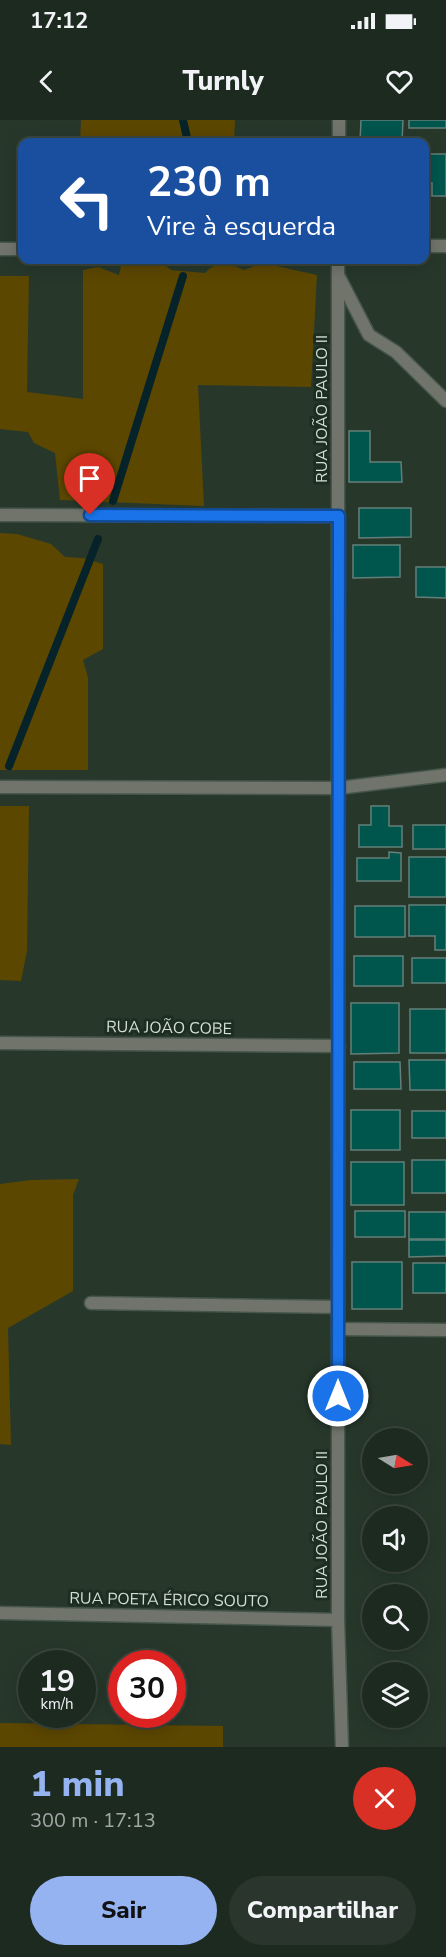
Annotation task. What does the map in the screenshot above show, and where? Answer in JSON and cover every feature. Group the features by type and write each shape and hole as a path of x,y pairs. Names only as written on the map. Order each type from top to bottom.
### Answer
{"street":[{"path":"339,120 339,138"},
{"path":"429,246 446,246"},
{"path":"0,249 18,249"},
{"name":"RUA JOÃO PAULO II","path":"338,264 338,1620 342,1747"},
{"path":"338,276 369,335 396,352 446,401"},
{"path":"0,515 339,516"},
{"path":"0,787 339,788 446,775"},
{"name":"RUA JOÃO COBE","path":"0,1043 339,1046"},
{"path":"91,1303 338,1306"},
{"path":"338,1329 446,1330"},
{"name":"RUA POETA ÉRICO SOUTO","path":"0,1613 338,1620"}],"shaded area":[{"path":"81,120 235,120 234,138 80,138"},
{"path":"164,264 171,270 205,273 219,264 228,264 244,270 268,264 317,275 311,387 198,385 204,506 60,500 55,453 34,443 28,432 0,429 0,276 29,276 27,392 83,399 83,270 98,267 119,275 121,266"},
{"path":"0,533 17,534 51,544 65,557 83,558 103,564 103,649 83,660 88,678 88,770 0,770"},
{"path":"0,806 29,806 27,951 21,981 0,980"},
{"path":"79,1179 73,1195 73,1291 8,1328 11,1445 0,1444 0,1184 31,1180"},
{"path":"0,1723 18,1723 18,1728 96,1728 96,1724 108,1724 108,1728 223,1726 223,1747 0,1747"}],"building":[{"path":"361,120 403,120 402,138 360,138"},
{"path":"409,120 446,120 446,128 409,128"},
{"path":"429,154 446,154 446,196 432,196 432,183 429,183"},
{"path":"349,431 370,431 370,462 401,462 402,482 349,482"},
{"path":"359,508 411,508 411,537 359,538"},
{"path":"353,545 400,545 400,577 353,578"},
{"path":"416,567 446,567 446,598 416,597"},
{"path":"371,806 389,806 389,826 402,826 402,847 359,847 359,825 371,825"},
{"path":"413,825 446,825 446,849 413,849"},
{"path":"389,852 401,853 401,881 357,881 357,858 389,858"},
{"path":"409,857 446,857 446,897 409,897"},
{"path":"409,905 446,905 446,950 435,950 435,936 409,936"},
{"path":"355,906 405,906 405,937 355,937"},
{"path":"354,956 403,956 403,986 354,986"},
{"path":"412,958 446,958 446,983 412,983"},
{"path":"351,1003 399,1003 399,1053 351,1054"},
{"path":"410,1009 446,1009 446,1053 410,1053"},
{"path":"409,1060 446,1060 446,1090 410,1090"},
{"path":"354,1062 400,1062 401,1089 354,1089"},
{"path":"351,1110 400,1110 400,1150 351,1150"},
{"path":"412,1111 446,1111 446,1138 412,1138"},
{"path":"412,1160 446,1160 446,1193 412,1193"},
{"path":"351,1162 404,1162 404,1205 351,1205"},
{"path":"355,1211 405,1211 405,1237 355,1237"},
{"path":"409,1212 446,1212 446,1239 409,1239"},
{"path":"409,1240 446,1240 446,1256 409,1257"},
{"path":"352,1262 402,1262 402,1309 352,1309"},
{"path":"413,1263 446,1263 446,1293 413,1293"}],"waterway":[{"path":"183,120 187,138"},
{"path":"113,501 183,276"},
{"path":"9,766 98,539"}],"route":[{"path":"90,515 339,516 338,1396"}]}
